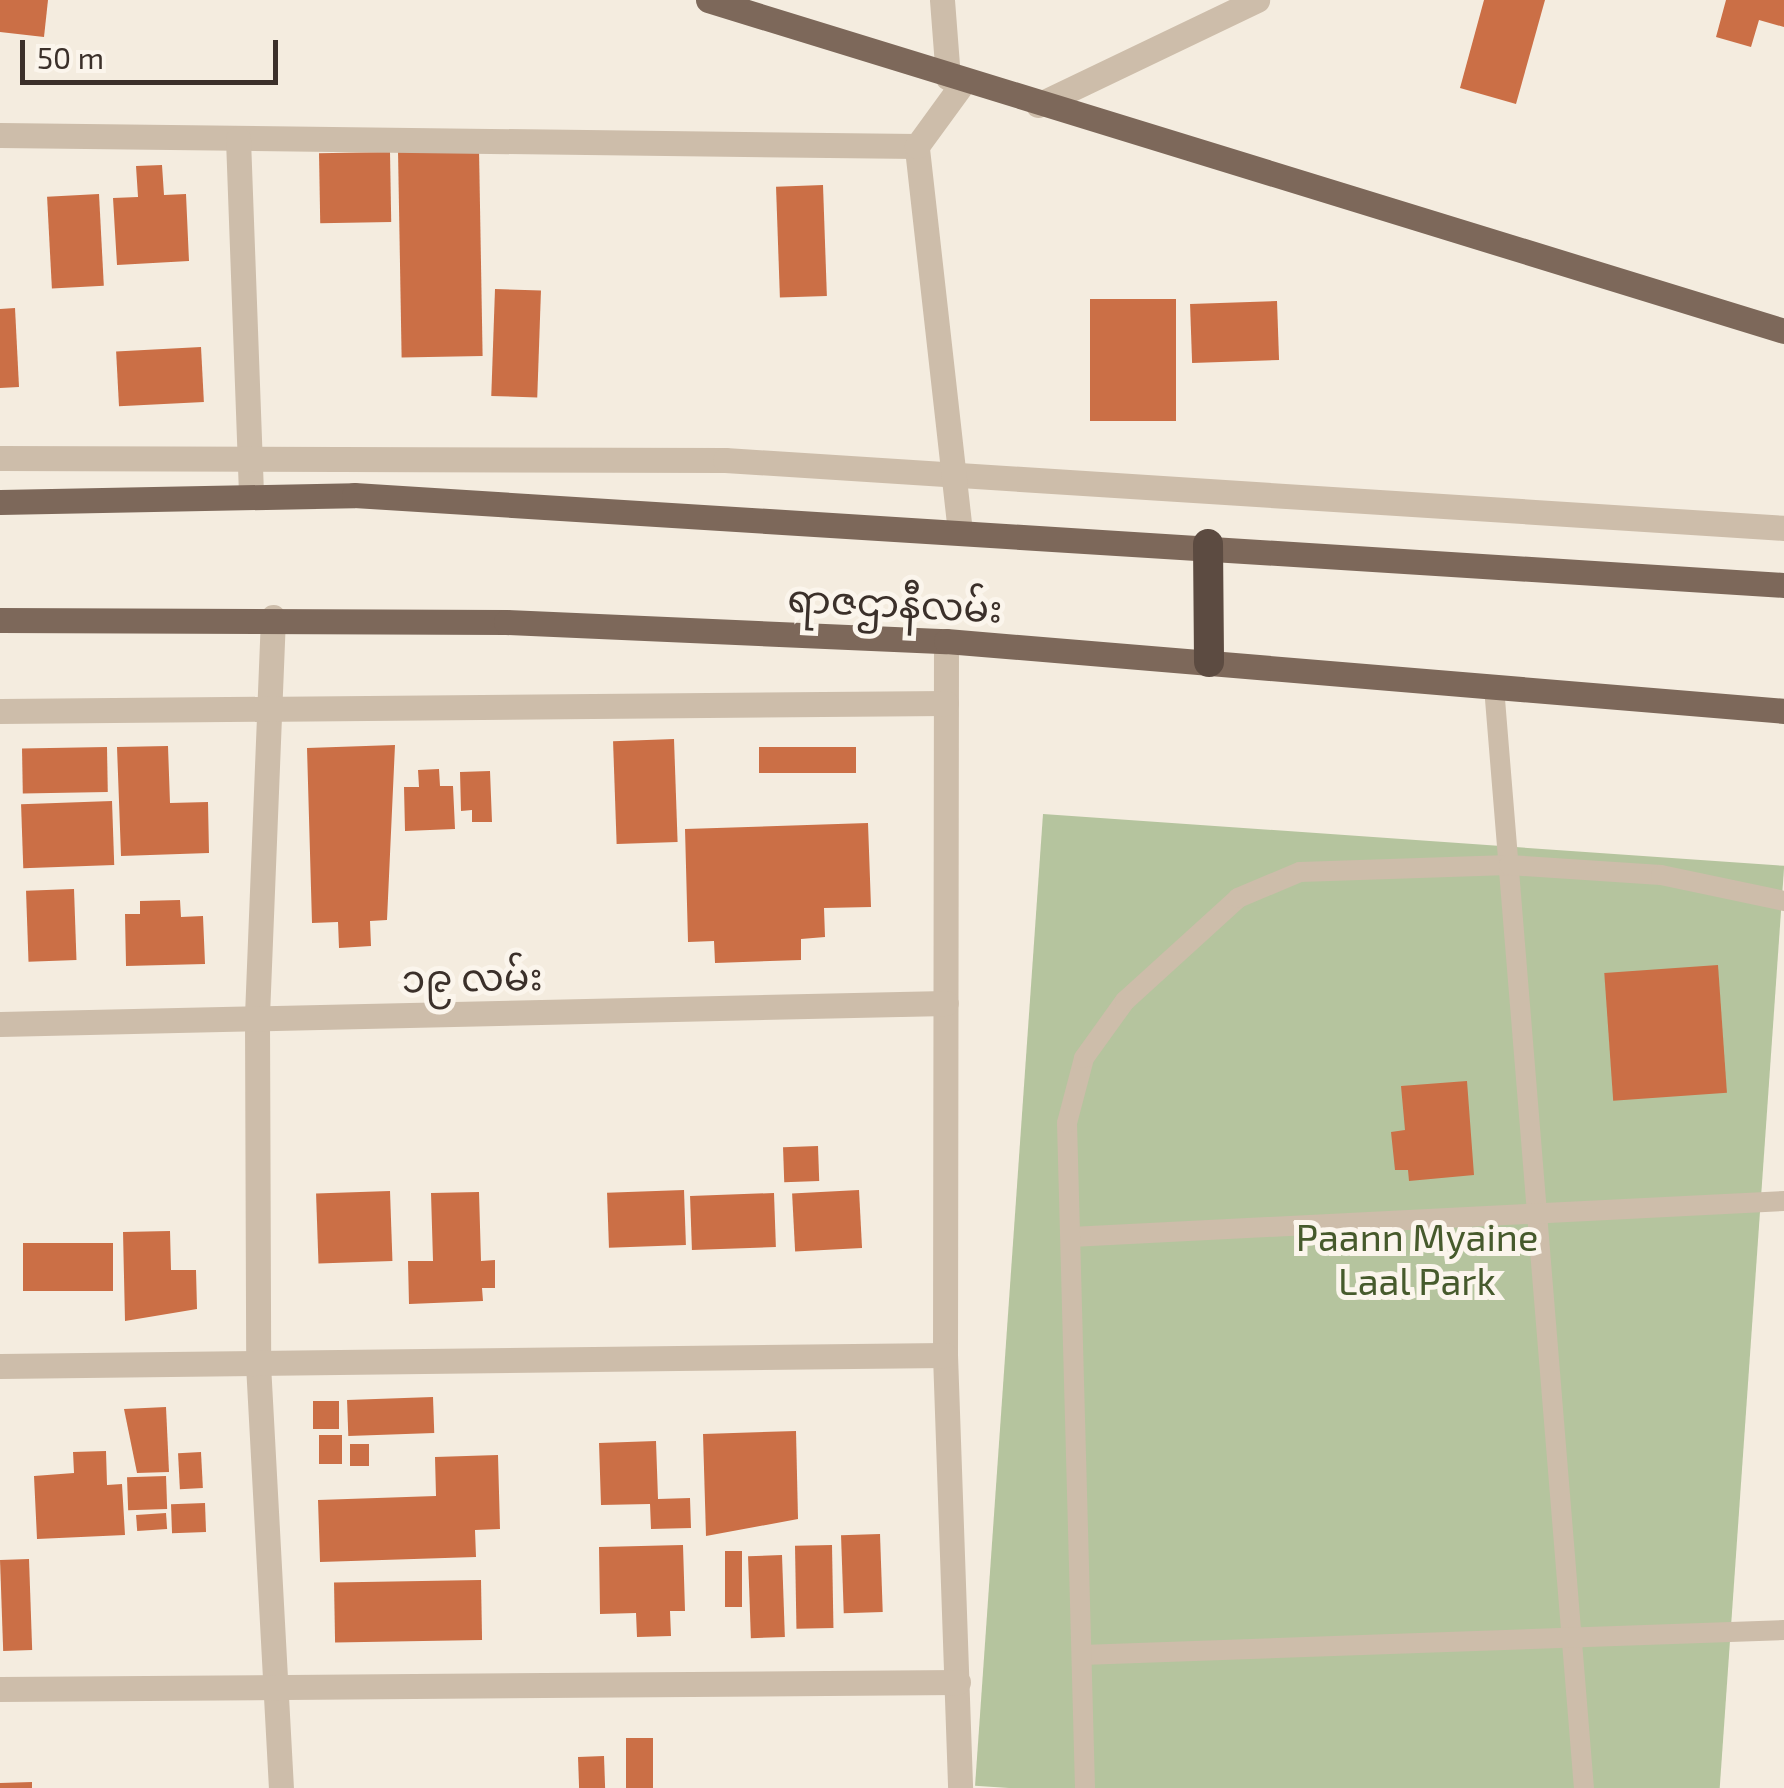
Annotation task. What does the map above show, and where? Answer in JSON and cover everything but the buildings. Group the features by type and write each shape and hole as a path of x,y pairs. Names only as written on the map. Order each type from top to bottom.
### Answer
{"highway":[{"path":"1208,544 1208,662"}],"main road":[{"path":"715,1 1038,106 1784,331"},
{"name":"ရာဇဌာနီလမ်း","path":"0,502 354,495 1208,544 1784,585"},
{"name":"ရာဇဌာနီလမ်း","path":"0,620 272,617 946,641 1784,712"}],"street":[{"path":"942,0 955,80 916,146 960,532"},
{"path":"1038,106 1257,0"},
{"path":"0,135 916,146"},
{"path":"238,139 256,454 251,497"},
{"path":"0,458 256,454 954,472 1784,528"},
{"path":"272,617 257,1020 258,1364 281,1685 280,1788"},
{"path":"946,641 945,1354 960,1788"},
{"path":"0,711 946,703"},
{"name":"၁၉ လမ်း","path":"0,1024 946,1004"},
{"path":"0,1366 945,1354"},
{"path":"0,1689 958,1682"}],"lane":[{"path":"1494,687 1584,1788"},
{"path":"1085,1788 1067,1123 1084,1058 1125,1001 1238,898 1300,872 1509,866 1661,875 1784,901"},
{"path":"1070,1236 1784,1201"},
{"path":"1082,1654 1784,1630"}],"green space":[{"name":"Paann Myaine Laal Park","path":"1043,814 1784,866 1720,1788 975,1786"}]}
